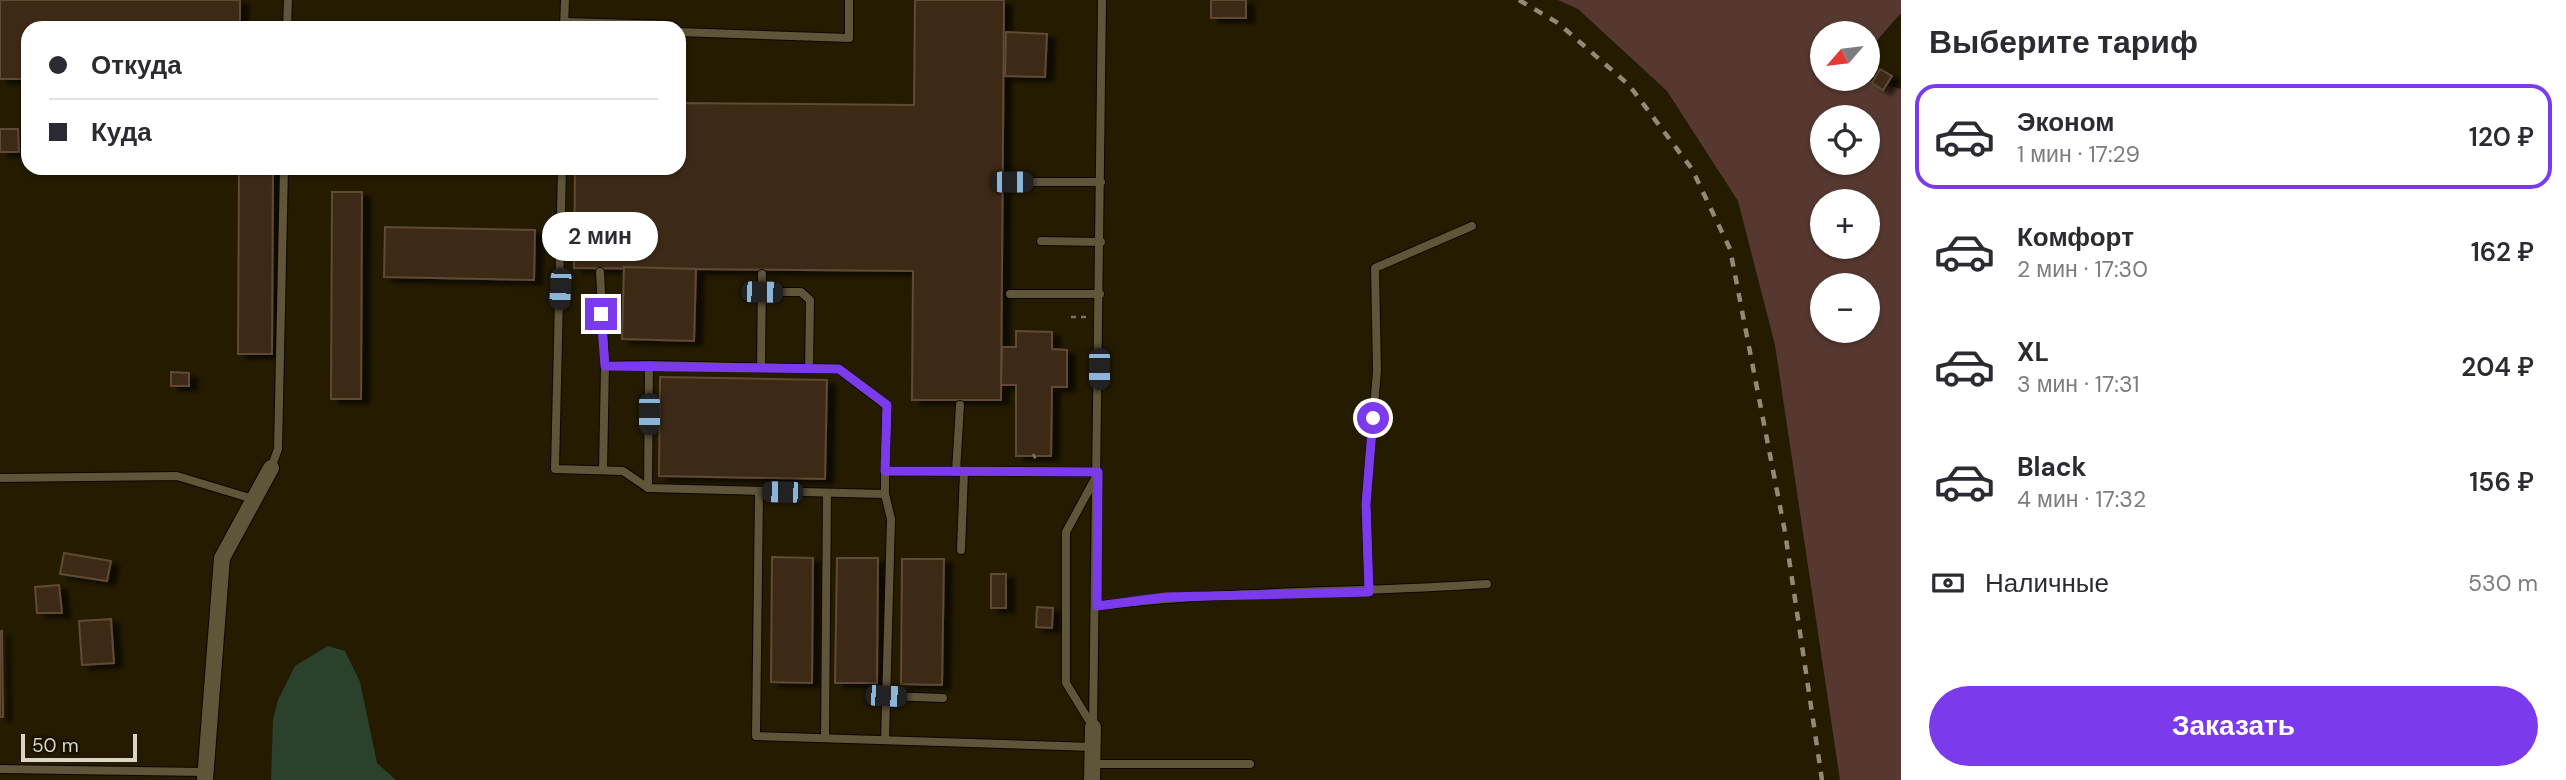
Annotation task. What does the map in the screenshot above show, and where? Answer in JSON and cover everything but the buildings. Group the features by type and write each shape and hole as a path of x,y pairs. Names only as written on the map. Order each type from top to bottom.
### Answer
{"street":[{"path":"205,776 222,558 271,468"},
{"path":"1092,772 1093,727"}],"lane":[{"path":"287,21 288,0"},
{"path":"565,0 565,21"},
{"path":"686,32 849,38 849,0"},
{"path":"1093,727 1097,606 1102,0"},
{"path":"271,468 278,449 284,175"},
{"path":"562,175 555,469 623,471 648,488 885,494"},
{"path":"1012,182 1101,182"},
{"path":"1369,592 1366,504 1377,371 1375,268 1472,226"},
{"path":"1041,241 1101,242"},
{"path":"600,272 605,366 603,470"},
{"path":"761,367 762,274"},
{"path":"762,292 801,292 810,300 809,368"},
{"path":"1010,294 1100,295"},
{"path":"648,488 649,365"},
{"path":"605,366 839,369 887,405 885,494 891,519 885,740"},
{"path":"960,405 961,550"},
{"path":"885,471 1098,472"},
{"path":"1093,727 1066,683 1066,532 1098,472"},
{"path":"0,478 177,476 253,499"},
{"path":"759,492 756,736 1093,747"},
{"path":"825,738 827,493"},
{"path":"1097,606 1166,597 1369,592 1487,584"},
{"path":"886,696 943,698"},
{"path":"1092,772 1250,764"},
{"path":"0,769 205,776"}],"shaded area":[{"path":"1558,0 1901,0 1901,13 1880,37 1880,21 1810,21 1810,91 1880,91 1880,83 1901,89 1901,780 1840,780 1775,345 1738,201 1667,91 1578,9"},
{"path":"328,646 345,651 360,682 377,763 396,780 271,780 273,719 278,700 295,666"}],"railway":[{"path":"1519,0 1558,23 1629,85 1692,169 1730,249 1785,532 1822,780"}],"route":[{"path":"601,314 605,366 839,369 887,405 885,471 1098,472 1097,606 1166,597 1369,592 1366,504 1373,418"}]}
